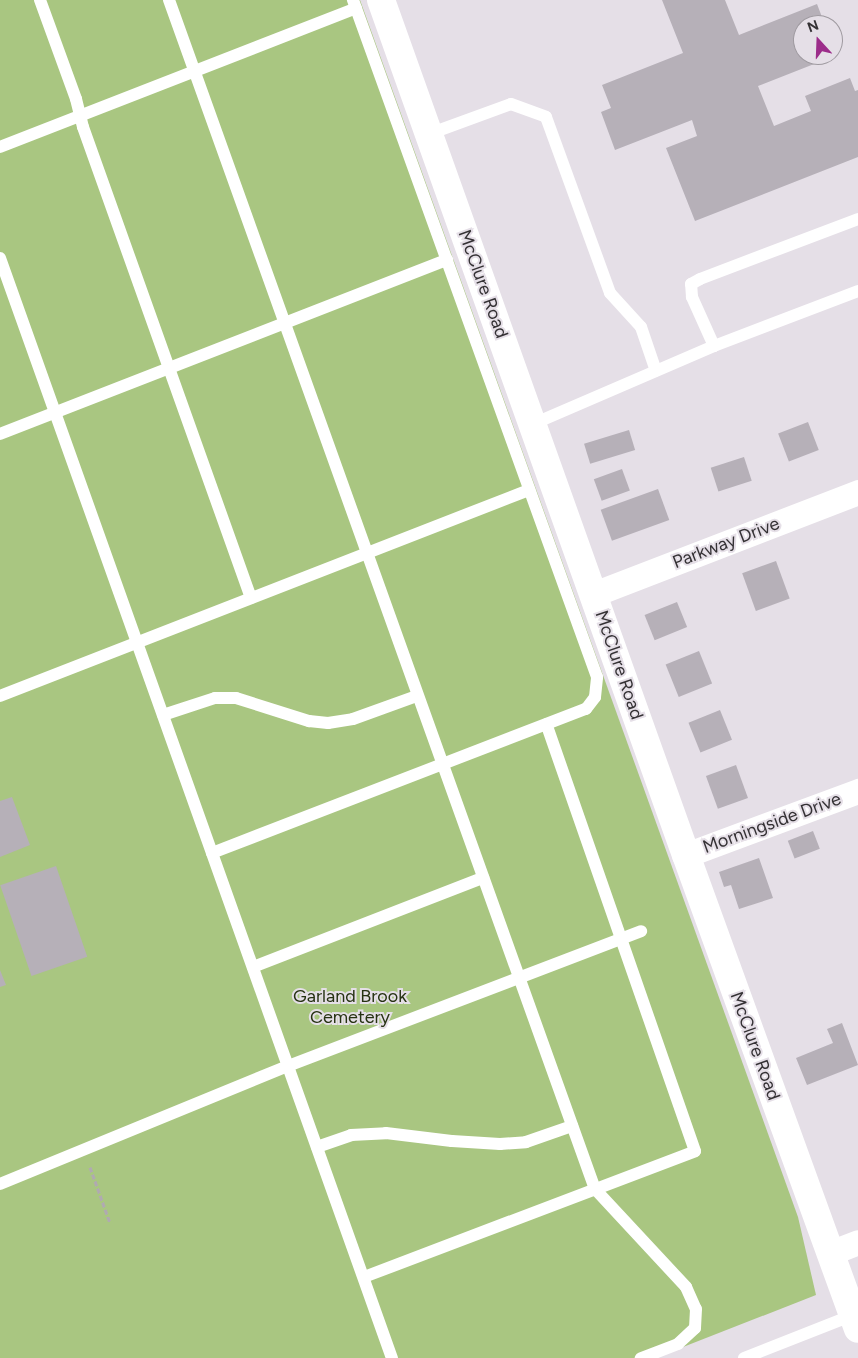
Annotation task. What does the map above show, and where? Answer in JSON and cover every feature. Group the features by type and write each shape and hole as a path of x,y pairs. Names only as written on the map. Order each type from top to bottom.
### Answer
{"street":[{"name":"McClure Road","path":"381,0 855,1322"},
{"name":"Parkway Drive","path":"594,594 858,492"},
{"name":"Morningside Drive","path":"686,855 858,791"},
{"path":"830,1253 858,1242"}],"lane":[{"path":"40,0 81,115 83,127 251,598"},
{"path":"169,0 441,764 595,1189 686,1288 696,1309 695,1328 678,1344 641,1358"},
{"path":"0,147 194,71 354,4 408,158 448,260 597,677 595,698 586,709 212,853"},
{"path":"429,134 511,104 546,117 610,293 641,327 656,371"},
{"path":"714,346 692,296 692,284 700,279 858,219"},
{"path":"0,258 392,1358"},
{"path":"0,434 168,367 448,260"},
{"path":"533,424 714,346 858,291"},
{"path":"0,696 529,490"},
{"path":"163,715 215,698 236,698 309,720 328,723 354,719 417,696"},
{"path":"364,1277 695,1151 546,724"},
{"path":"253,967 483,878"},
{"path":"0,1184 288,1066 641,931"},
{"path":"317,1147 351,1135 386,1133 452,1142 500,1144 526,1142 572,1126"},
{"path":"744,1358 855,1322"}],"path":[{"path":"84,1150 110,1223"}],"green space":[{"name":"Garland Brook Cemetery","path":"0,0 360,0 798,1217 816,1295 655,1358 0,1358"}],"building":[{"path":"662,0 725,0 739,35 817,4 821,15 793,15 793,65 812,65 758,86 774,126 811,111 805,96 850,78 855,91 858,90 858,157 695,221 666,148 697,136 692,120 615,150 601,112 611,108 602,85 683,53"},
{"path":"808,422 819,450 789,461 778,433"},
{"path":"629,430 635,450 590,464 584,444"},
{"path":"744,457 752,481 718,492 711,468"},
{"path":"622,469 630,491 602,501 594,479"},
{"path":"658,489 669,520 612,541 601,510"},
{"path":"776,561 790,599 756,611 742,573"},
{"path":"677,602 687,627 655,640 645,615"},
{"path":"699,651 712,683 679,697 666,664"},
{"path":"720,710 732,740 700,752 688,723"},
{"path":"736,765 748,798 718,809 706,776"},
{"path":"12,797 30,845 0,857 0,801"},
{"path":"813,831 820,849 795,858 788,841"},
{"path":"759,858 773,898 739,909 731,885 724,887 719,872"},
{"path":"56,866 87,957 31,976 0,885"},
{"path":"0,970 6,985 0,987"},
{"path":"842,1023 858,1065 807,1085 796,1058 833,1043 827,1029"}]}
